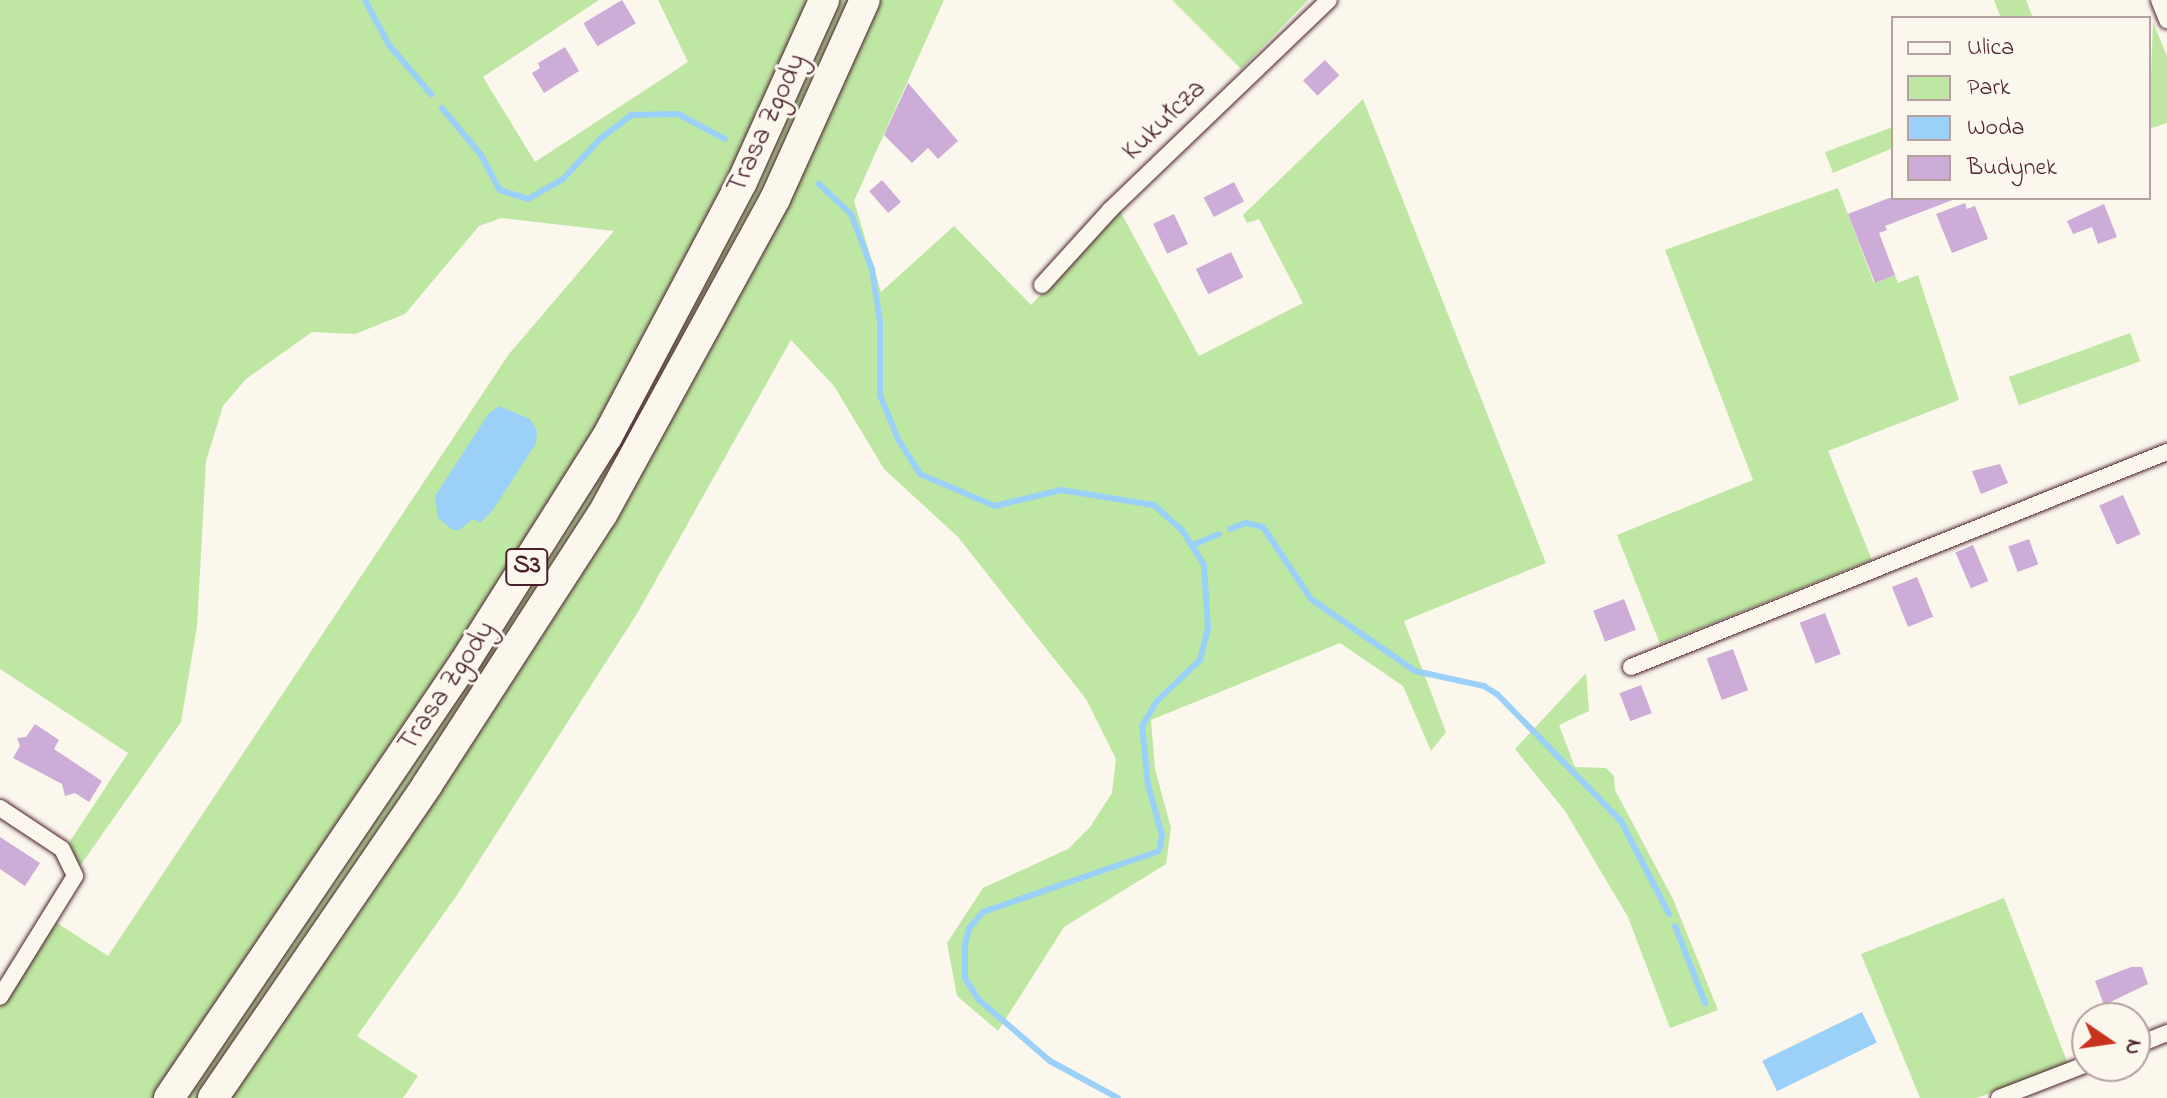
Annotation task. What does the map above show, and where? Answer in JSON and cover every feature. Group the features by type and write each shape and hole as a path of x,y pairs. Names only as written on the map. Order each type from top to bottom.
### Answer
{"highway":[{"name":"Trasa Zgody","path":"169,1098 464,663 607,437 735,195 824,0"},
{"name":"Trasa Zgody","path":"213,1098 427,785 602,515 775,199 865,0"}],"street":[{"name":"Kukułcza","path":"1042,285 1110,210 1329,0"},
{"path":"2159,0 2167,20"},
{"path":"1631,667 2167,452"},
{"path":"0,808 62,849 72,860 75,876 0,997"},
{"path":"1999,1098 2071,1070"}],"green space":[{"path":"0,0 599,0 483,77 535,162 688,62 658,0 944,0 854,201 881,292 954,226 1031,305 1120,211 1199,356 1303,303 1259,219 1247,223 1243,215 1363,99 1546,563 1404,621 1446,732 1431,751 1403,686 1340,643 1151,720 1155,769 1171,828 1166,864 1064,927 998,1031 957,996 947,943 983,888 1068,849 1090,827 1112,793 1116,759 1086,699 958,537 884,469 834,386 791,340 638,612 457,895 357,1036 418,1076 403,1098 0,1098 0,1000 51,919 108,956 509,354 614,231 501,218 479,226 405,314 355,334 312,332 246,379 223,406 206,461 197,626 181,722 80,866 69,843 128,753 0,669"},
{"path":"1172,0 1308,0 1241,69"},
{"path":"1994,0 2026,0 2032,16 2000,16"},
{"path":"2153,22 2167,56 2167,123 2151,128"},
{"path":"1891,128 1891,149 1833,173 1825,152"},
{"path":"1838,188 1874,283 1895,275 1898,283 1918,275 1959,400 1828,451 1872,560 1660,644 1617,535 1753,480 1665,250"},
{"path":"2130,333 2140,361 2019,405 2009,377"},
{"path":"1586,673 1589,711 1559,725 1575,767 1606,768 1614,776 1615,790 1673,899 1718,1010 1670,1028 1628,917 1565,811 1515,749"},
{"path":"2004,898 2068,1064 1977,1098 1920,1098 1861,954"}],"water":[{"path":"499,406 530,419 537,431 536,443 493,510 480,523 473,519 458,531 451,529 438,518 435,496 489,413"},
{"path":"1862,1012 1877,1043 1777,1091 1762,1061"}],"building":[{"path":"622,0 636,23 597,46 583,23"},
{"path":"565,47 579,71 544,93 532,73 540,68 538,63"},
{"path":"1325,60 1339,75 1317,96 1303,80"},
{"path":"908,83 958,141 938,159 928,148 912,163 884,135"},
{"path":"882,180 901,202 888,213 869,191"},
{"path":"1234,182 1244,202 1214,217 1204,197"},
{"path":"1889,198 1952,200 1885,226 1887,230 1879,233 1895,275 1875,283 1848,214"},
{"path":"1965,203 1967,209 1975,206 1988,239 1952,253 1936,214"},
{"path":"2104,204 2117,237 2098,244 2092,227 2073,234 2067,221"},
{"path":"1174,214 1188,244 1167,254 1153,224"},
{"path":"1231,252 1243,277 1208,294 1196,269"},
{"path":"2000,464 2008,483 1981,494 1972,471"},
{"path":"2123,495 2140,534 2117,545 2099,506"},
{"path":"2029,539 2038,564 2018,572 2008,547"},
{"path":"1973,545 1988,581 1971,588 1956,552"},
{"path":"1917,577 1933,617 1908,627 1892,587"},
{"path":"1624,599 1636,630 1605,642 1593,611"},
{"path":"1825,613 1841,654 1816,664 1800,623"},
{"path":"1733,649 1748,690 1722,700 1707,659"},
{"path":"1641,685 1652,713 1630,721 1620,693"},
{"path":"35,724 59,740 54,749 102,781 89,802 75,793 65,796 62,784 13,758 20,746 17,738 26,737"},
{"path":"0,837 40,863 25,886 0,869"},
{"path":"2131,967 2142,967 2148,984 2110,1002 2103,1002 2095,981"}],"waterway":[{"path":"365,0 389,45 431,94"},
{"path":"442,108 481,155 500,190 528,199 563,179 601,138 632,115 678,114 725,139"},
{"path":"819,184 851,214 872,269 880,322 880,395 898,439 920,474 995,506 1061,490 1154,505 1182,530 1204,565 1208,628 1200,660 1157,701 1142,726 1148,785 1162,835 1159,851 983,912 969,928 965,946 965,978 978,999 1050,1061 1118,1098"},
{"path":"1230,529 1246,523 1263,527 1311,599 1415,671 1484,686 1497,694 1621,821 1669,914"},
{"path":"1193,545 1219,534"},
{"path":"1675,926 1705,1003"}]}
